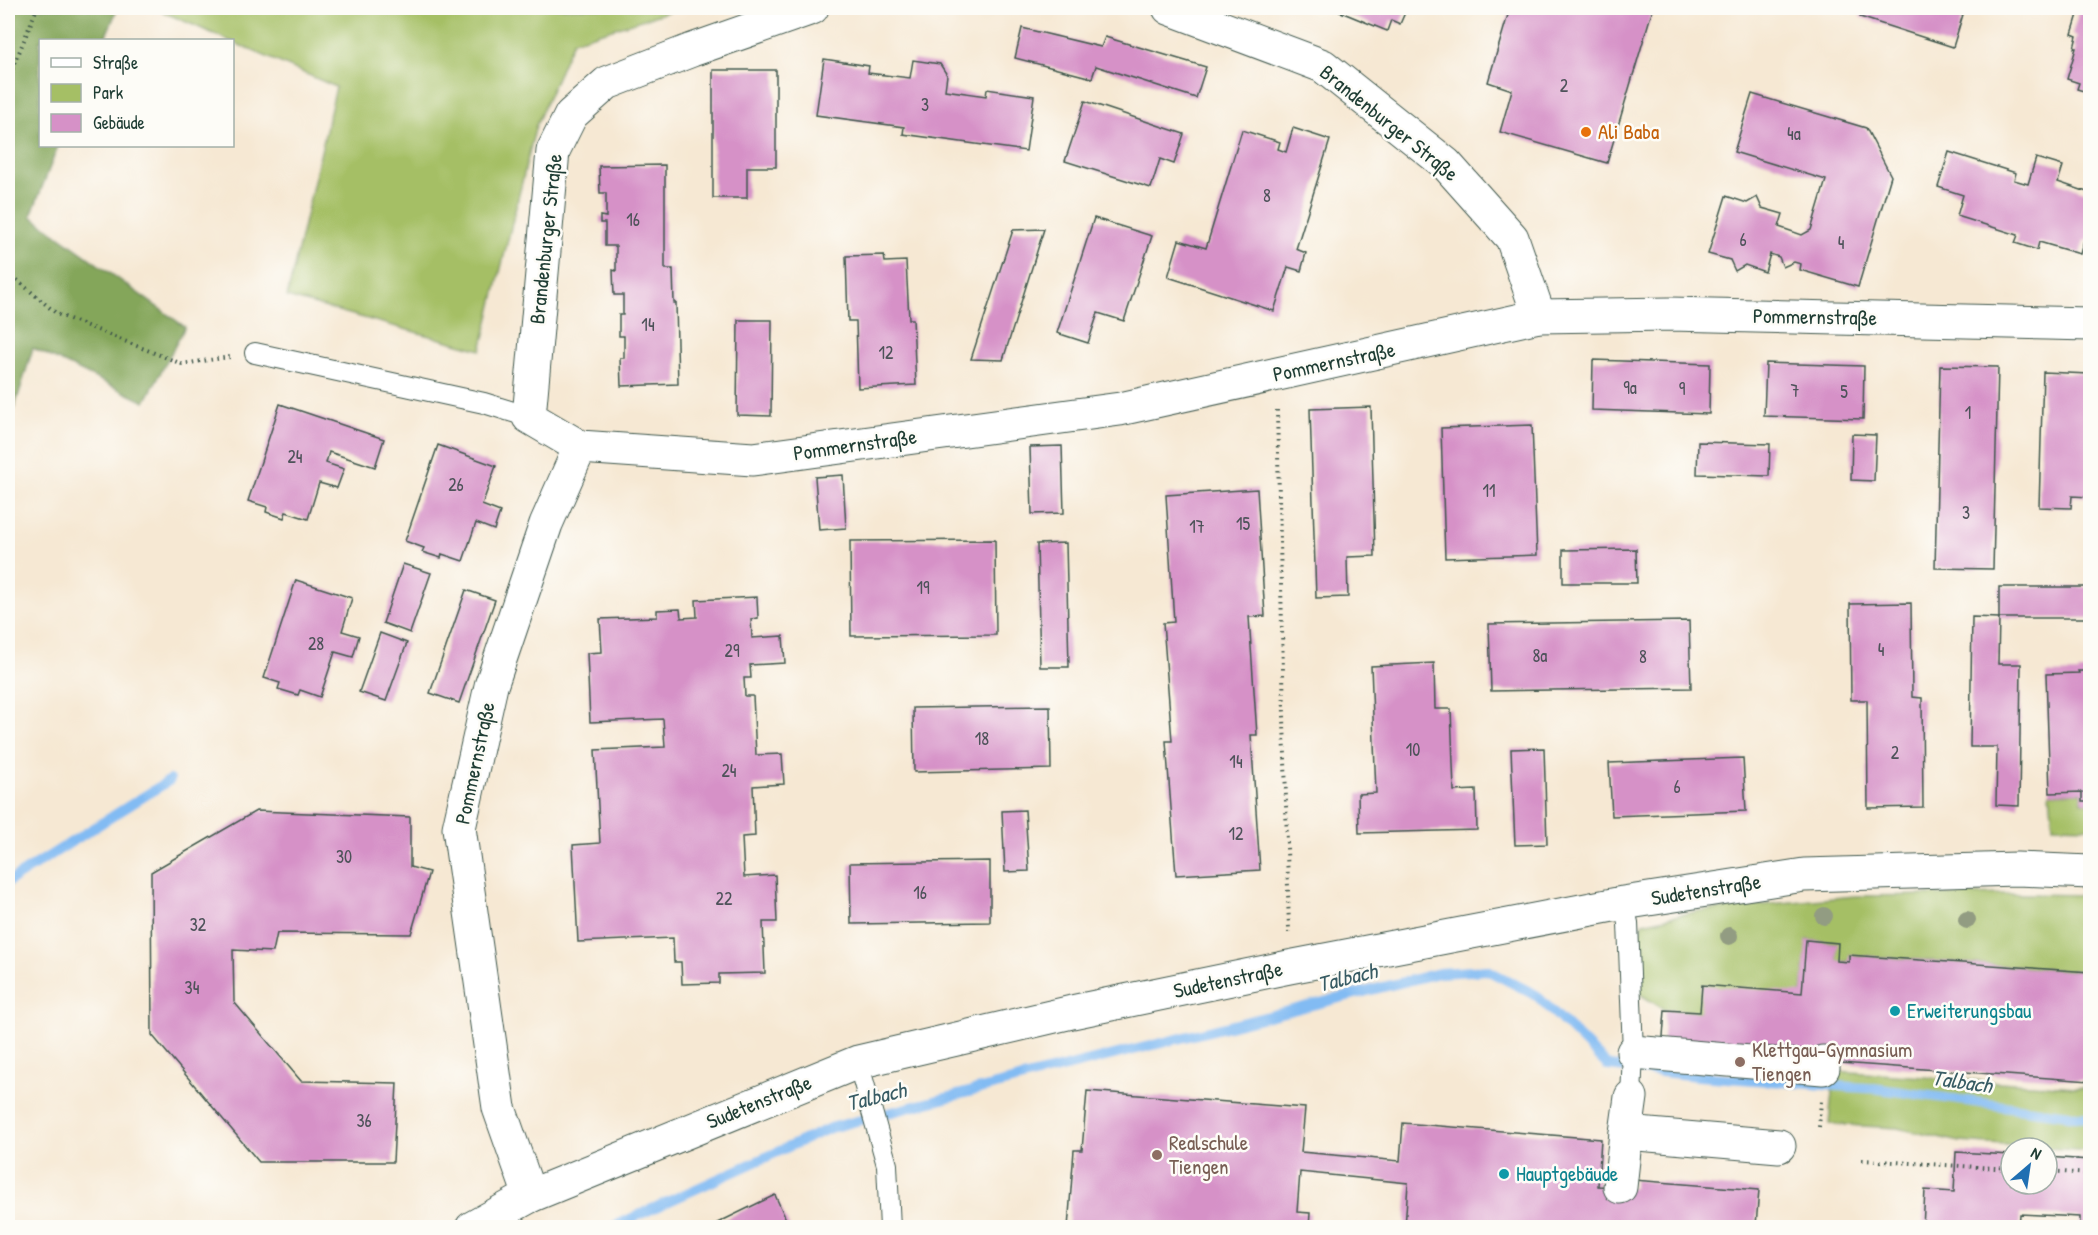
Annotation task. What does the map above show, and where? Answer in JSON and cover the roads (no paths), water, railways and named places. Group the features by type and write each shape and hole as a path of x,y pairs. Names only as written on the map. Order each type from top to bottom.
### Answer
{"street":[{"name":"Brandenburger Straße","path":"529,417 553,151 571,115 607,83 812,8"},
{"name":"Brandenburger Straße","path":"1169,8 1323,66 1446,164 1512,238 1539,316"},
{"name":"Pommernstraße","path":"529,417 580,447 753,459 1120,409 1539,316 1670,314 2091,324"},
{"name":"Pommernstraße","path":"530,1196 499,1108 459,828 491,686 546,524 580,447"},
{"name":"Sudetenstraße","path":"472,1227 530,1196 858,1062 1071,1012 1289,967 1623,903 1804,875 2017,868 2091,872"},
{"path":"1633,1052 1822,1068 1823,1062"},
{"path":"1620,1187 1631,1097"},
{"path":"1626,1133 1779,1146"}],"lane":[{"path":"255,353 484,403 529,417"},
{"path":"1623,903 1628,922 1633,1052 1631,1097"},
{"path":"858,1062 887,1165 890,1227"}],"waterway":[{"path":"8,882 170,780"},
{"name":"Talbach","path":"610,1228 830,1128 1439,973 1487,970 1536,995 1608,1066 1698,1076 1880,1089 2090,1118"}],"place":[{"name":"Ali Baba","path":"1586,132"},
{"name":"Erweiterungsbau","path":"1895,1011"},
{"name":"Klettgau-Gymnasium Tiengen","path":"1740,1062"},
{"name":"Realschule Tiengen","path":"1157,1155"},
{"name":"Hauptgebäude","path":"1504,1174"}]}
